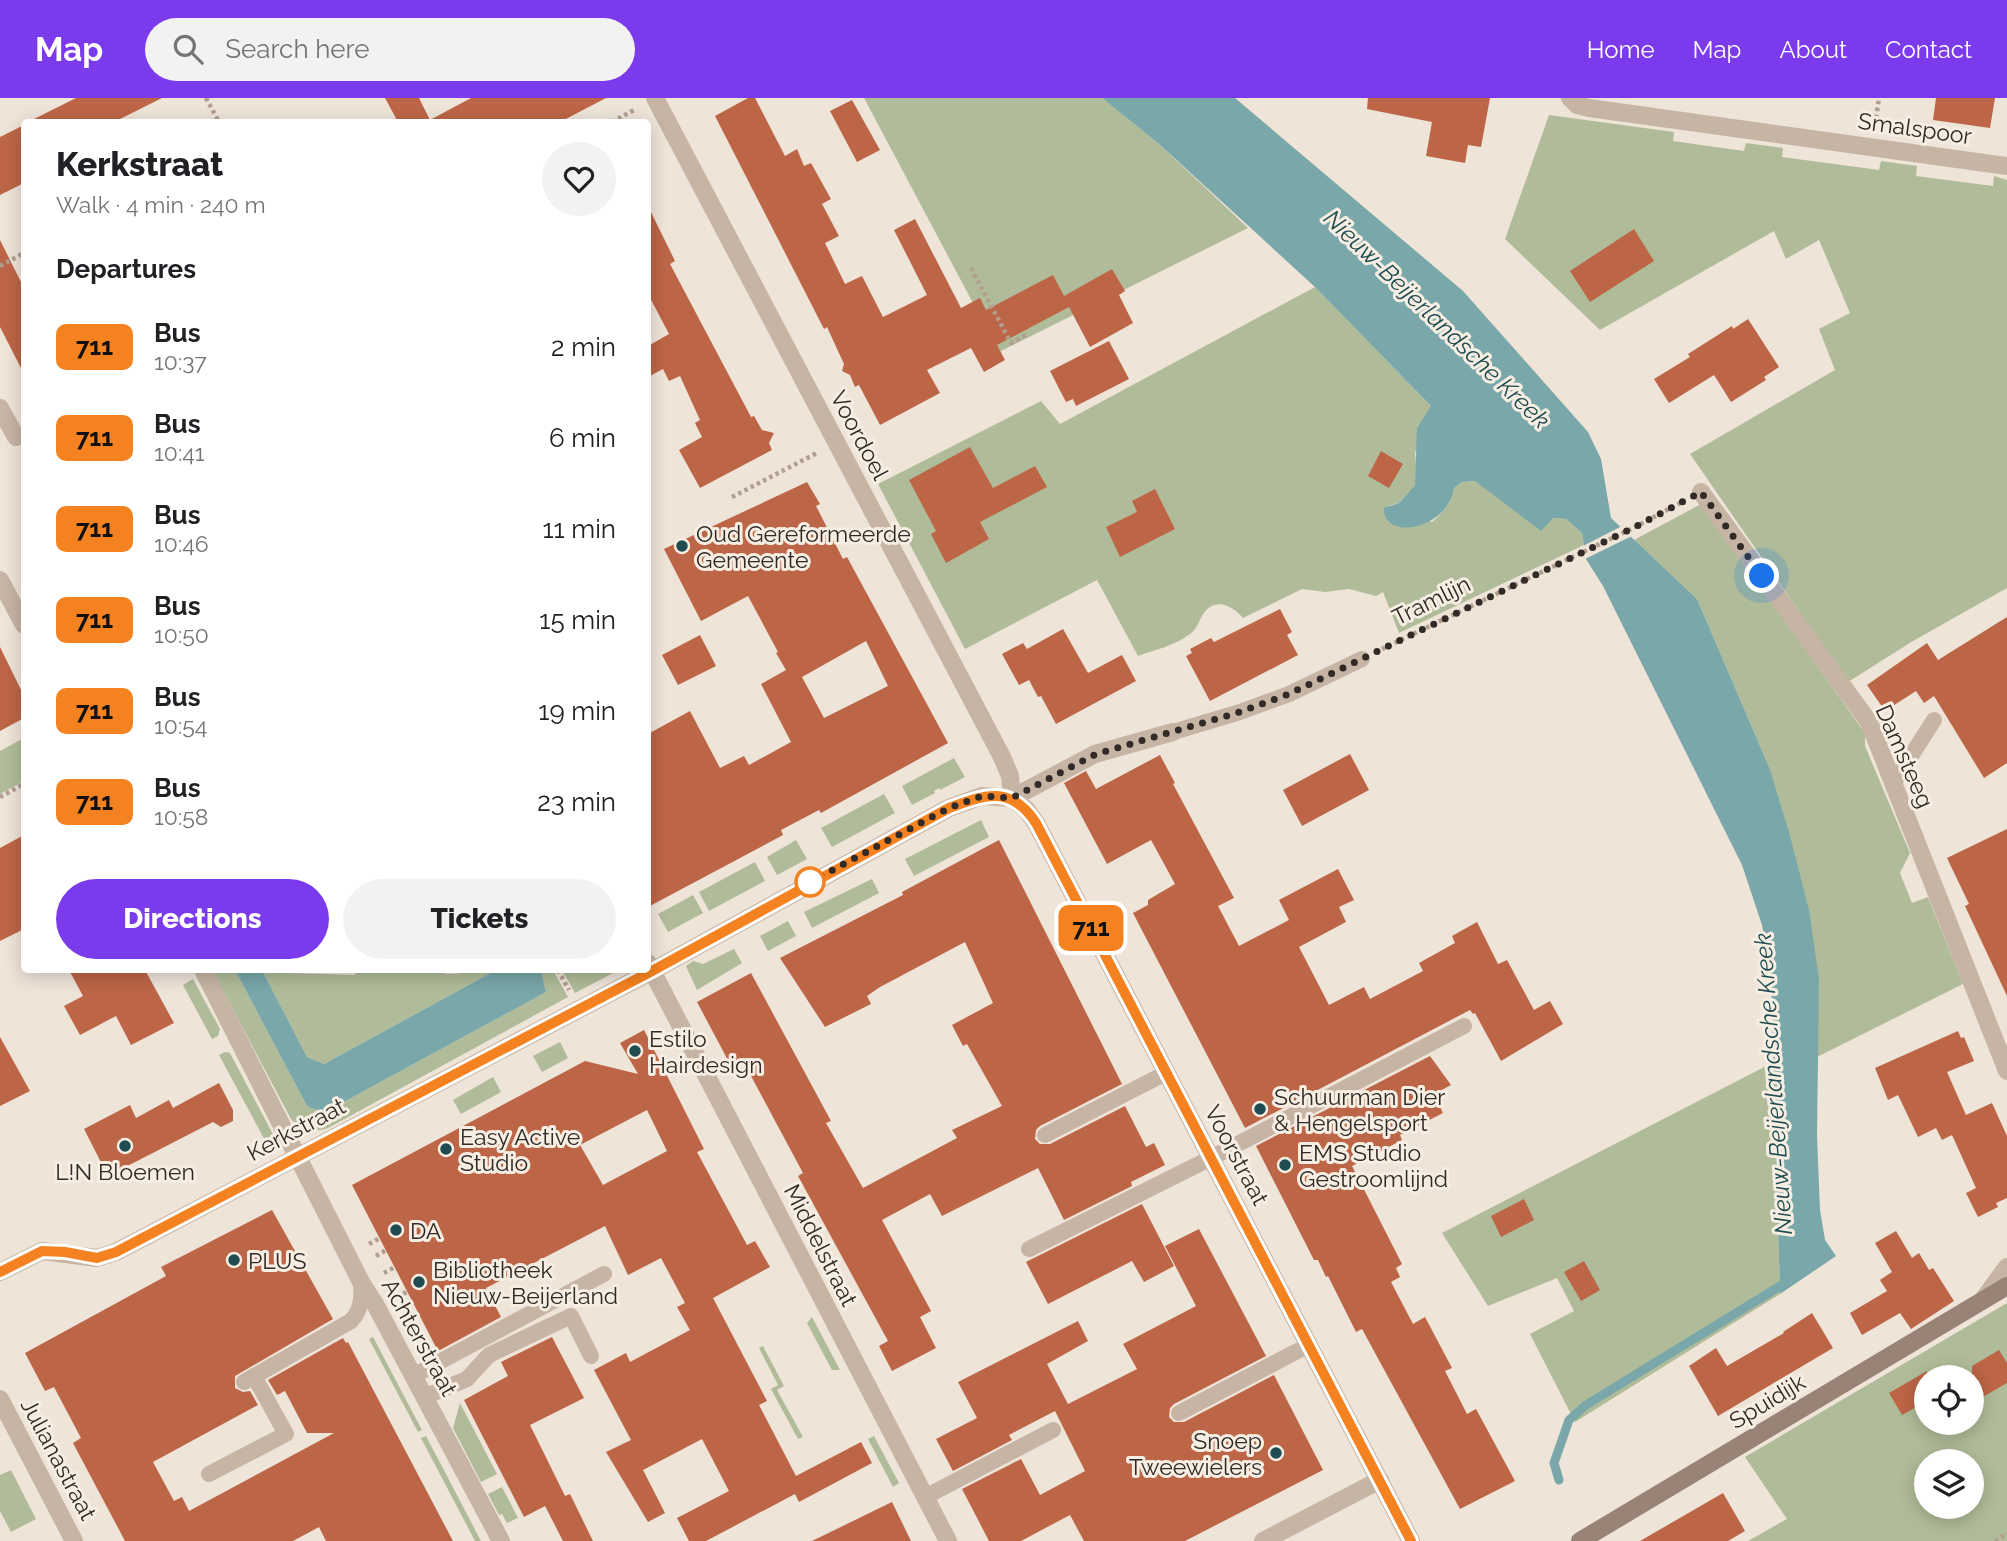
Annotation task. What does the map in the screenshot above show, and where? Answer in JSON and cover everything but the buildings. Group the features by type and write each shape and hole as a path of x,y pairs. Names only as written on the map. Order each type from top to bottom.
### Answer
{"street":[{"name":"Voordoel","path":"655,98 998,749 1010,776 1012,798"},
{"name":"Smalspoor","path":"1570,98 1577,105 1589,108 2007,166"},
{"path":"0,408 13,439"},
{"name":"Damsteeg","path":"1701,492 1869,722 2007,1071"},
{"path":"0,580 5,601 21,621"},
{"name":"Kerkstraat","path":"651,966 949,808 982,796 1012,798 1096,754 1173,732"},
{"name":"Voorstraat","path":"1012,798 1026,809 1036,823 1411,1541"},
{"name":"Middelstraat","path":"651,969 948,1541"},
{"name":"Achterstraat","path":"205,973 361,1282 501,1541"},
{"name":"Kerkstraat","path":"0,1272 42,1251 97,1258 116,1252 639,973"},
{"path":"1979,1304 2007,1267"},
{"name":"Spuidijk","path":"1580,1541 2007,1286"},
{"name":"Julianastraat","path":"0,1399 75,1541"},
{"path":"1263,1541 1380,1480"}],"lane":[{"path":"1173,732 1289,694 1362,659"},
{"path":"1893,784 1934,720"},
{"path":"1029,1249 1464,1026"},
{"path":"1045,1135 1166,1073"},
{"path":"413,1376 604,1274"},
{"path":"209,1474 286,1434 249,1379 351,1321 361,1305 361,1282"},
{"path":"424,1397 467,1379 489,1355 571,1316 592,1356"},
{"path":"1179,1413 1309,1345"},
{"path":"925,1497 1054,1430"}],"path":[{"path":"206,98 217,119"},
{"path":"0,267 21,255"},
{"path":"971,268 1011,343 1026,335"},
{"path":"732,497 836,443"},
{"name":"Tramlijn","path":"1362,659 1635,527 1701,492"},
{"path":"0,797 21,786"},
{"path":"369,1244 380,1238"},
{"path":"376,1256 388,1250"},
{"path":"384,1273 395,1267"},
{"path":"397,1297 407,1292"},
{"path":"1995,1541 2007,1533"}],"green space":[{"path":"864,98 1102,98 1159,144 1248,228 999,352"},
{"path":"1549,115 1674,132 1673,141 1744,151 1746,143 1783,148 1782,157 1879,170 1881,161 1917,166 1916,176 1993,186 1994,176 2007,180 2007,588 1913,641 1848,682 1690,454 1835,370 1819,329 1850,313 1819,240 1786,259 1774,231 1600,330 1505,239"},
{"path":"1315,287 1431,406 1415,453 1415,485 1399,503 1388,506 1432,522 1449,503 1454,488 1462,482 1475,481 1553,518 1566,519 1582,533 1584,545 1399,633 1383,592 1376,596 1349,589 1325,592 1302,589 1243,618 1228,606 1212,606 1206,610 1194,630 1184,638 1138,656 1097,580 965,649 878,484 1041,401 1060,424"},
{"path":"1703,503 1865,733 1865,746 1910,853 1900,873 1912,903 1928,897 1963,984 1817,1057 1819,979 1769,767 1697,599 1634,540"},
{"path":"21,740 21,783 0,794 0,751"},
{"path":"954,758 965,777 940,790 939,788 912,805 902,786"},
{"path":"884,794 895,813 832,847 821,828"},
{"path":"981,820 989,837 914,876 905,859"},
{"path":"796,840 807,859 777,875 767,857"},
{"path":"755,862 765,881 709,911 699,892"},
{"path":"872,879 879,893 812,928 804,912"},
{"path":"693,895 703,913 668,932 658,914"},
{"path":"788,921 796,936 768,951 760,936"},
{"path":"734,949 742,963 697,990 686,966 693,961 703,964"},
{"path":"214,973 237,973 307,1106 319,1110 331,1109 546,992 542,973 555,973 568,997 328,1128 317,1131 303,1129 291,1119"},
{"path":"264,973 491,973 324,1064 307,1057"},
{"path":"564,973 613,973 575,993"},
{"path":"193,979 220,1029 218,1036 212,1039 183,985"},
{"path":"560,1042 568,1058 542,1072 533,1056"},
{"path":"230,1053 276,1140 267,1144 219,1055"},
{"path":"1774,1062 1780,1294 1575,1422 1530,1334 1574,1311 1557,1278 1488,1306 1442,1233"},
{"path":"493,1077 501,1092 461,1114 453,1100"},
{"path":"2007,1303 2007,1541 1748,1541 1787,1519 1745,1457"},
{"path":"812,1317 840,1370 832,1370 807,1323"},
{"path":"373,1337 422,1430 418,1432 369,1339"},
{"path":"763,1346 784,1386 777,1390 803,1437 798,1439 771,1389 778,1385 759,1348"},
{"path":"460,1403 497,1474 481,1482 453,1428"},
{"path":"426,1436 481,1541 475,1541 421,1438"},
{"path":"874,1436 899,1483 893,1487 868,1439"},
{"path":"11,1470 36,1519 11,1532 0,1511 0,1475"},
{"path":"502,1487 518,1518 507,1523 502,1514 499,1515 488,1494"}],"water":[{"path":"1102,98 1235,98 1463,291 1588,432 1601,459 1611,518 1697,599 1769,767 1809,910 1819,979 1817,1136 1820,1210 1825,1240 1836,1256 1780,1294 1771,973 1762,925 1742,865 1603,586 1586,559 1582,533 1566,519 1553,518 1541,531 1475,481 1462,482 1454,488 1450,502 1441,513 1429,521 1404,527 1394,525 1387,519 1384,508 1399,503 1415,485 1417,428 1431,406 1315,287 1159,144"},
{"path":"237,973 264,973 307,1057 324,1064 491,973 542,973 546,992 331,1109 319,1110 307,1106"}],"pier":[{"path":"1624,525 1634,535 1583,560 1581,547"}],"waterway":[{"name":"Nieuw-Beijerlandsche Kreek","path":"1559,1480 1554,1463 1569,1420 1586,1405 1790,1280"}],"bus line":[{"name":"711","path":"651,972 949,808 982,796 1012,798 1026,809 1036,823 1411,1541"},
{"name":"711","path":"0,1272 42,1251 97,1258 116,1252 648,973"}],"place":[{"name":"Oud Gereformeerde Gemeente","path":"682,546"},
{"name":"Estilo Hairdesign","path":"635,1051"},
{"name":"Schuurman Dier & Hengelsport","path":"1260,1109"},
{"name":"L!N Bloemen","path":"125,1146"},
{"name":"Easy Active Studio","path":"446,1149"},
{"name":"EMS Studio Gestroomlijnd","path":"1285,1165"},
{"name":"DA","path":"396,1230"},
{"name":"PLUS","path":"234,1260"},
{"name":"Bibliotheek Nieuw-Beijerland","path":"419,1282"},
{"name":"Snoep Tweewielers","path":"1276,1453"}],"route":[{"path":"810,882 949,808 982,796 1012,798 1096,754 1237,713 1289,694 1635,527 1701,492 1762,576"}]}
